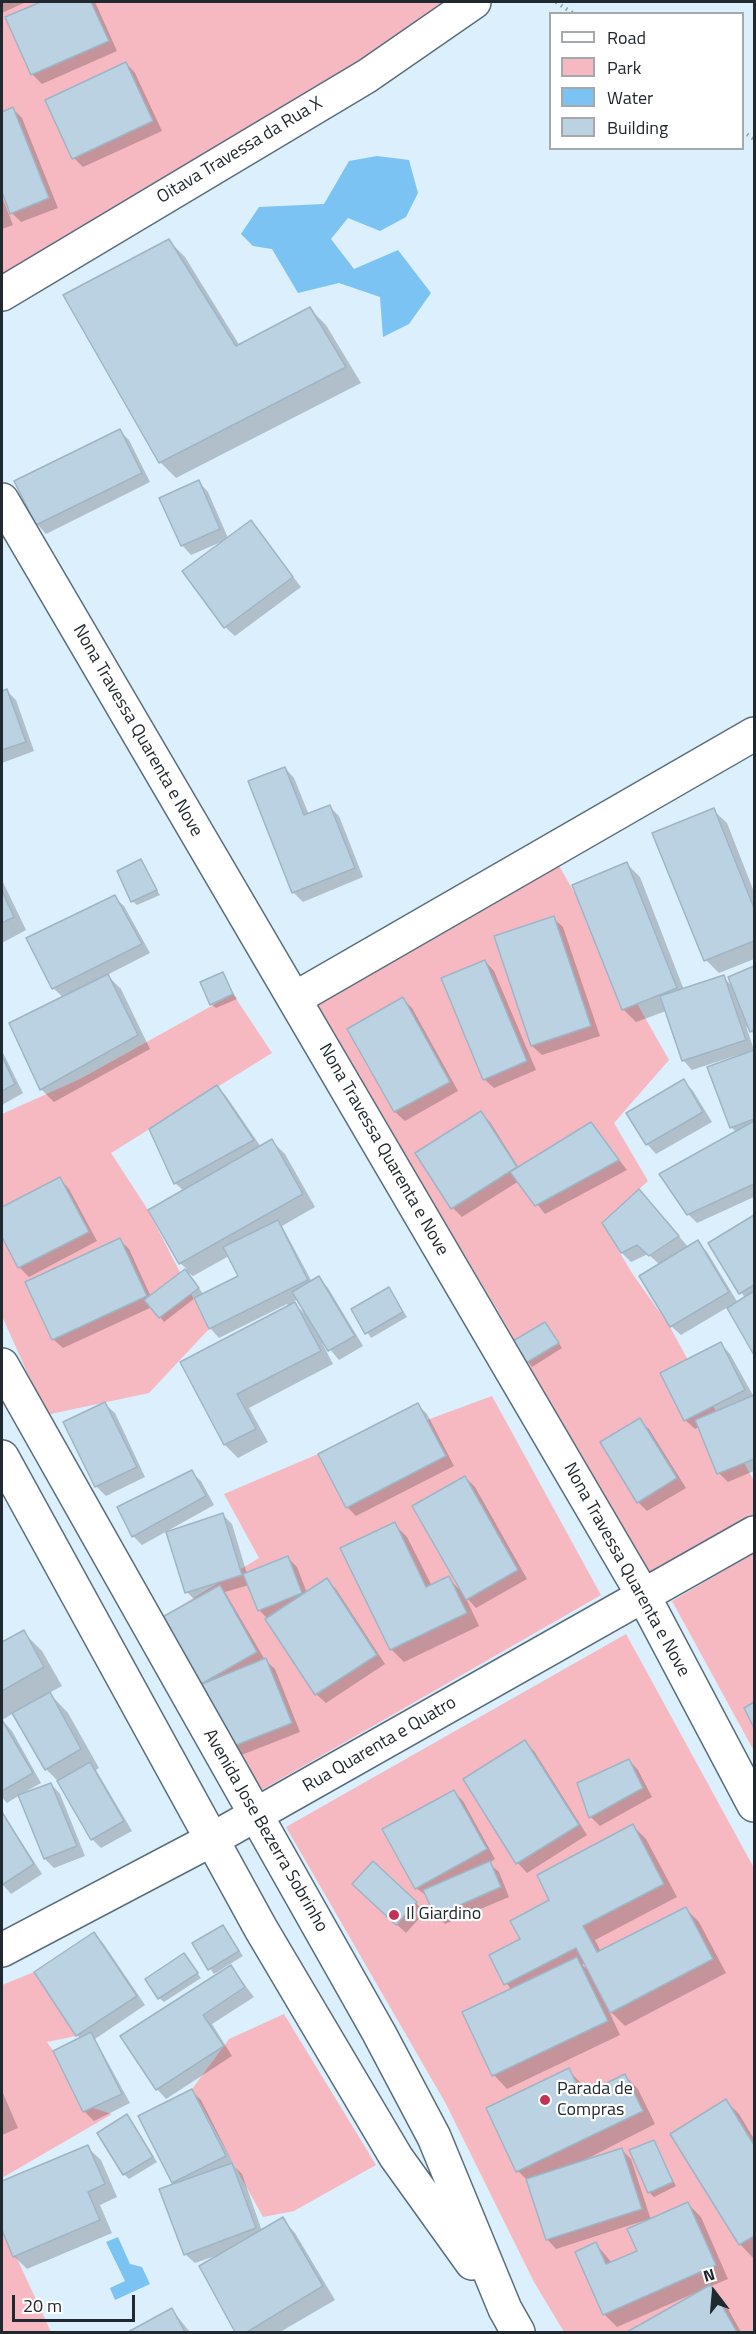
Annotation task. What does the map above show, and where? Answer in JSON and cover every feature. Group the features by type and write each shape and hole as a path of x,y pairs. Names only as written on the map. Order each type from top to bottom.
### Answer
{"street":[{"name":"Oitava Travessa da Rua X","path":"2,294 367,76 474,2"},
{"name":"Nona Travessa Quarenta e Nove","path":"2,500 644,1595 754,1805"},
{"path":"294,999 754,734"},
{"name":"Avenida Jose Bezerra Sobrinho","path":"2,1365 363,2003 434,2137 511,2321"},
{"name":"Avenida Jose Bezerra Sobrinho","path":"2,1457 211,1840 396,2157 511,2321"},
{"name":"Rua Quarenta e Quatro","path":"2,1950 211,1840 754,1533"}],"path":[{"path":"556,2 570,12"}],"green space":[{"path":"2,2 452,2 2,292"},
{"path":"557,862 669,1060 614,1123 648,1181 602,1223 632,1273 670,1327 754,1481 754,1514 650,1577 498,1311 314,1003"},
{"path":"233,994 272,1053 111,1153 148,1210 209,1329 149,1393 46,1415 2,1316 2,1114 80,1079"},
{"path":"492,1396 601,1595 253,1795 159,1619 259,1558 224,1494 318,1454 346,1508 427,1420"},
{"path":"754,1553 754,1751 672,1601"},
{"path":"626,1634 754,1868 754,2332 564,2332 534,2282 446,2104 286,1827"},
{"path":"34,1972 76,2036 47,2042 93,2108 112,2114 2,2178 2,1985"},
{"path":"284,2014 376,2165 294,2211 263,2217 192,2089 229,2039"},
{"path":"2,2226 51,2332 2,2332"}],"water":[{"path":"377,156 409,160 418,193 406,217 380,231 348,218 331,239 354,269 398,250 431,293 409,324 383,337 380,297 339,283 298,293 272,249 253,246 241,234 259,207 324,204 349,161"},
{"path":"118,2237 130,2264 142,2267 150,2284 115,2300 110,2288 125,2281 106,2242"}],"building":[{"path":"41,2 91,2 109,41 31,75 5,17"},
{"path":"126,62 153,121 72,159 45,100"},
{"path":"13,107 49,198 10,214 2,192 2,112"},
{"path":"169,239 236,346 310,307 346,367 159,463 63,295"},
{"path":"120,429 142,473 36,525 14,481"},
{"path":"199,480 220,529 181,546 159,498"},
{"path":"251,520 293,577 224,628 182,571"},
{"path":"7,689 26,742 2,750 2,691"},
{"path":"285,767 304,815 330,805 355,868 292,893 248,781"},
{"path":"714,808 754,908 754,941 704,961 652,833"},
{"path":"141,859 157,890 131,902 117,871"},
{"path":"627,862 677,988 622,1010 572,885"},
{"path":"2,891 14,917 2,923"},
{"path":"115,895 142,944 52,989 26,938"},
{"path":"554,916 591,1026 531,1046 494,936"},
{"path":"485,960 527,1061 483,1080 441,978"},
{"path":"754,966 754,1030 750,1032 728,977"},
{"path":"223,972 233,994 210,1005 200,982"},
{"path":"108,974 138,1035 40,1090 9,1023"},
{"path":"724,975 746,1040 682,1061 660,996"},
{"path":"403,997 450,1082 394,1112 347,1029"},
{"path":"754,1050 754,1119 730,1128 707,1067"},
{"path":"2,1056 15,1084 2,1091"},
{"path":"684,1079 703,1112 646,1145 626,1113"},
{"path":"217,1085 254,1140 174,1184 149,1129"},
{"path":"481,1111 517,1167 451,1209 415,1153"},
{"path":"754,1121 754,1184 687,1215 659,1174"},
{"path":"591,1122 619,1160 535,1206 510,1172"},
{"path":"272,1139 303,1194 179,1264 148,1210"},
{"path":"60,1177 89,1232 18,1268 2,1237 2,1207"},
{"path":"639,1189 679,1236 649,1256 637,1245 621,1253 602,1223"},
{"path":"754,1215 754,1285 739,1294 708,1243"},
{"path":"278,1220 308,1280 209,1329 194,1298 238,1276 223,1247"},
{"path":"120,1238 147,1296 52,1340 25,1282"},
{"path":"698,1240 729,1292 670,1327 639,1276"},
{"path":"185,1269 199,1288 159,1318 144,1300"},
{"path":"319,1276 355,1336 328,1351 292,1292"},
{"path":"389,1287 403,1312 365,1334 351,1309"},
{"path":"754,1291 754,1355 727,1308"},
{"path":"295,1302 321,1351 237,1394 256,1429 224,1445 180,1362"},
{"path":"545,1322 559,1343 526,1363 513,1341"},
{"path":"721,1342 745,1390 684,1421 660,1373"},
{"path":"754,1395 754,1459 717,1474 695,1420"},
{"path":"105,1402 137,1467 95,1487 63,1422"},
{"path":"418,1403 446,1456 346,1508 318,1454"},
{"path":"640,1418 677,1478 637,1503 600,1442"},
{"path":"192,1470 206,1496 132,1537 117,1507"},
{"path":"465,1476 518,1570 466,1600 412,1506"},
{"path":"223,1513 242,1575 185,1593 166,1532"},
{"path":"395,1522 426,1587 449,1576 467,1613 390,1650 340,1548"},
{"path":"288,1556 302,1593 258,1611 243,1574"},
{"path":"327,1578 377,1655 315,1695 265,1619"},
{"path":"220,1585 257,1652 196,1687 159,1619"},
{"path":"24,1630 44,1667 2,1691 2,1642"},
{"path":"266,1658 292,1723 229,1748 202,1684"},
{"path":"50,1692 81,1749 45,1770 12,1713"},
{"path":"754,1702 754,1728 744,1708"},
{"path":"2,1720 33,1773 2,1791"},
{"path":"525,1740 579,1825 516,1864 463,1779"},
{"path":"629,1759 643,1788 589,1818 577,1783"},
{"path":"90,1762 124,1821 91,1840 57,1781"},
{"path":"51,1783 77,1846 44,1859 18,1795"},
{"path":"454,1790 487,1849 415,1889 382,1829"},
{"path":"2,1812 34,1864 2,1885"},
{"path":"633,1824 664,1884 583,1926 597,1952 686,1907 713,1959 610,2013 576,1948 504,1985 489,1955 520,1939 510,1921 549,1900 537,1875"},
{"path":"373,1861 417,1902 396,1925 352,1884"},
{"path":"490,1861 501,1887 435,1916 423,1890"},
{"path":"223,1925 239,1951 208,1970 192,1943"},
{"path":"94,1932 137,1996 76,2036 34,1972"},
{"path":"184,1953 198,1973 158,1999 145,1979"},
{"path":"577,1957 608,2021 492,2076 462,2012"},
{"path":"231,1965 245,1987 203,2015 224,2046 156,2090 120,2036"},
{"path":"91,2032 122,2094 83,2112 53,2051"},
{"path":"569,2068 582,2095 625,2074 643,2111 516,2172 486,2108"},
{"path":"192,2089 226,2156 172,2183 138,2116"},
{"path":"726,2099 754,2145 754,2236 739,2245 670,2134"},
{"path":"127,2114 153,2157 123,2175 97,2133"},
{"path":"654,2140 673,2182 648,2193 629,2150"},
{"path":"88,2145 105,2184 88,2192 100,2220 13,2257 2,2230 2,2181"},
{"path":"622,2148 642,2209 546,2240 526,2179"},
{"path":"232,2163 256,2228 184,2255 159,2189"},
{"path":"688,2202 716,2265 603,2315 575,2252 596,2242 606,2264 637,2251 627,2229"},
{"path":"283,2217 323,2286 247,2332 235,2332 199,2266"},
{"path":"710,2285 737,2332 627,2332"},
{"path":"172,2308 185,2332 128,2332"}],"place":[{"name":"Il Giardino","path":"394,1915"},
{"name":"Parada de Compras","path":"545,2100"}]}
